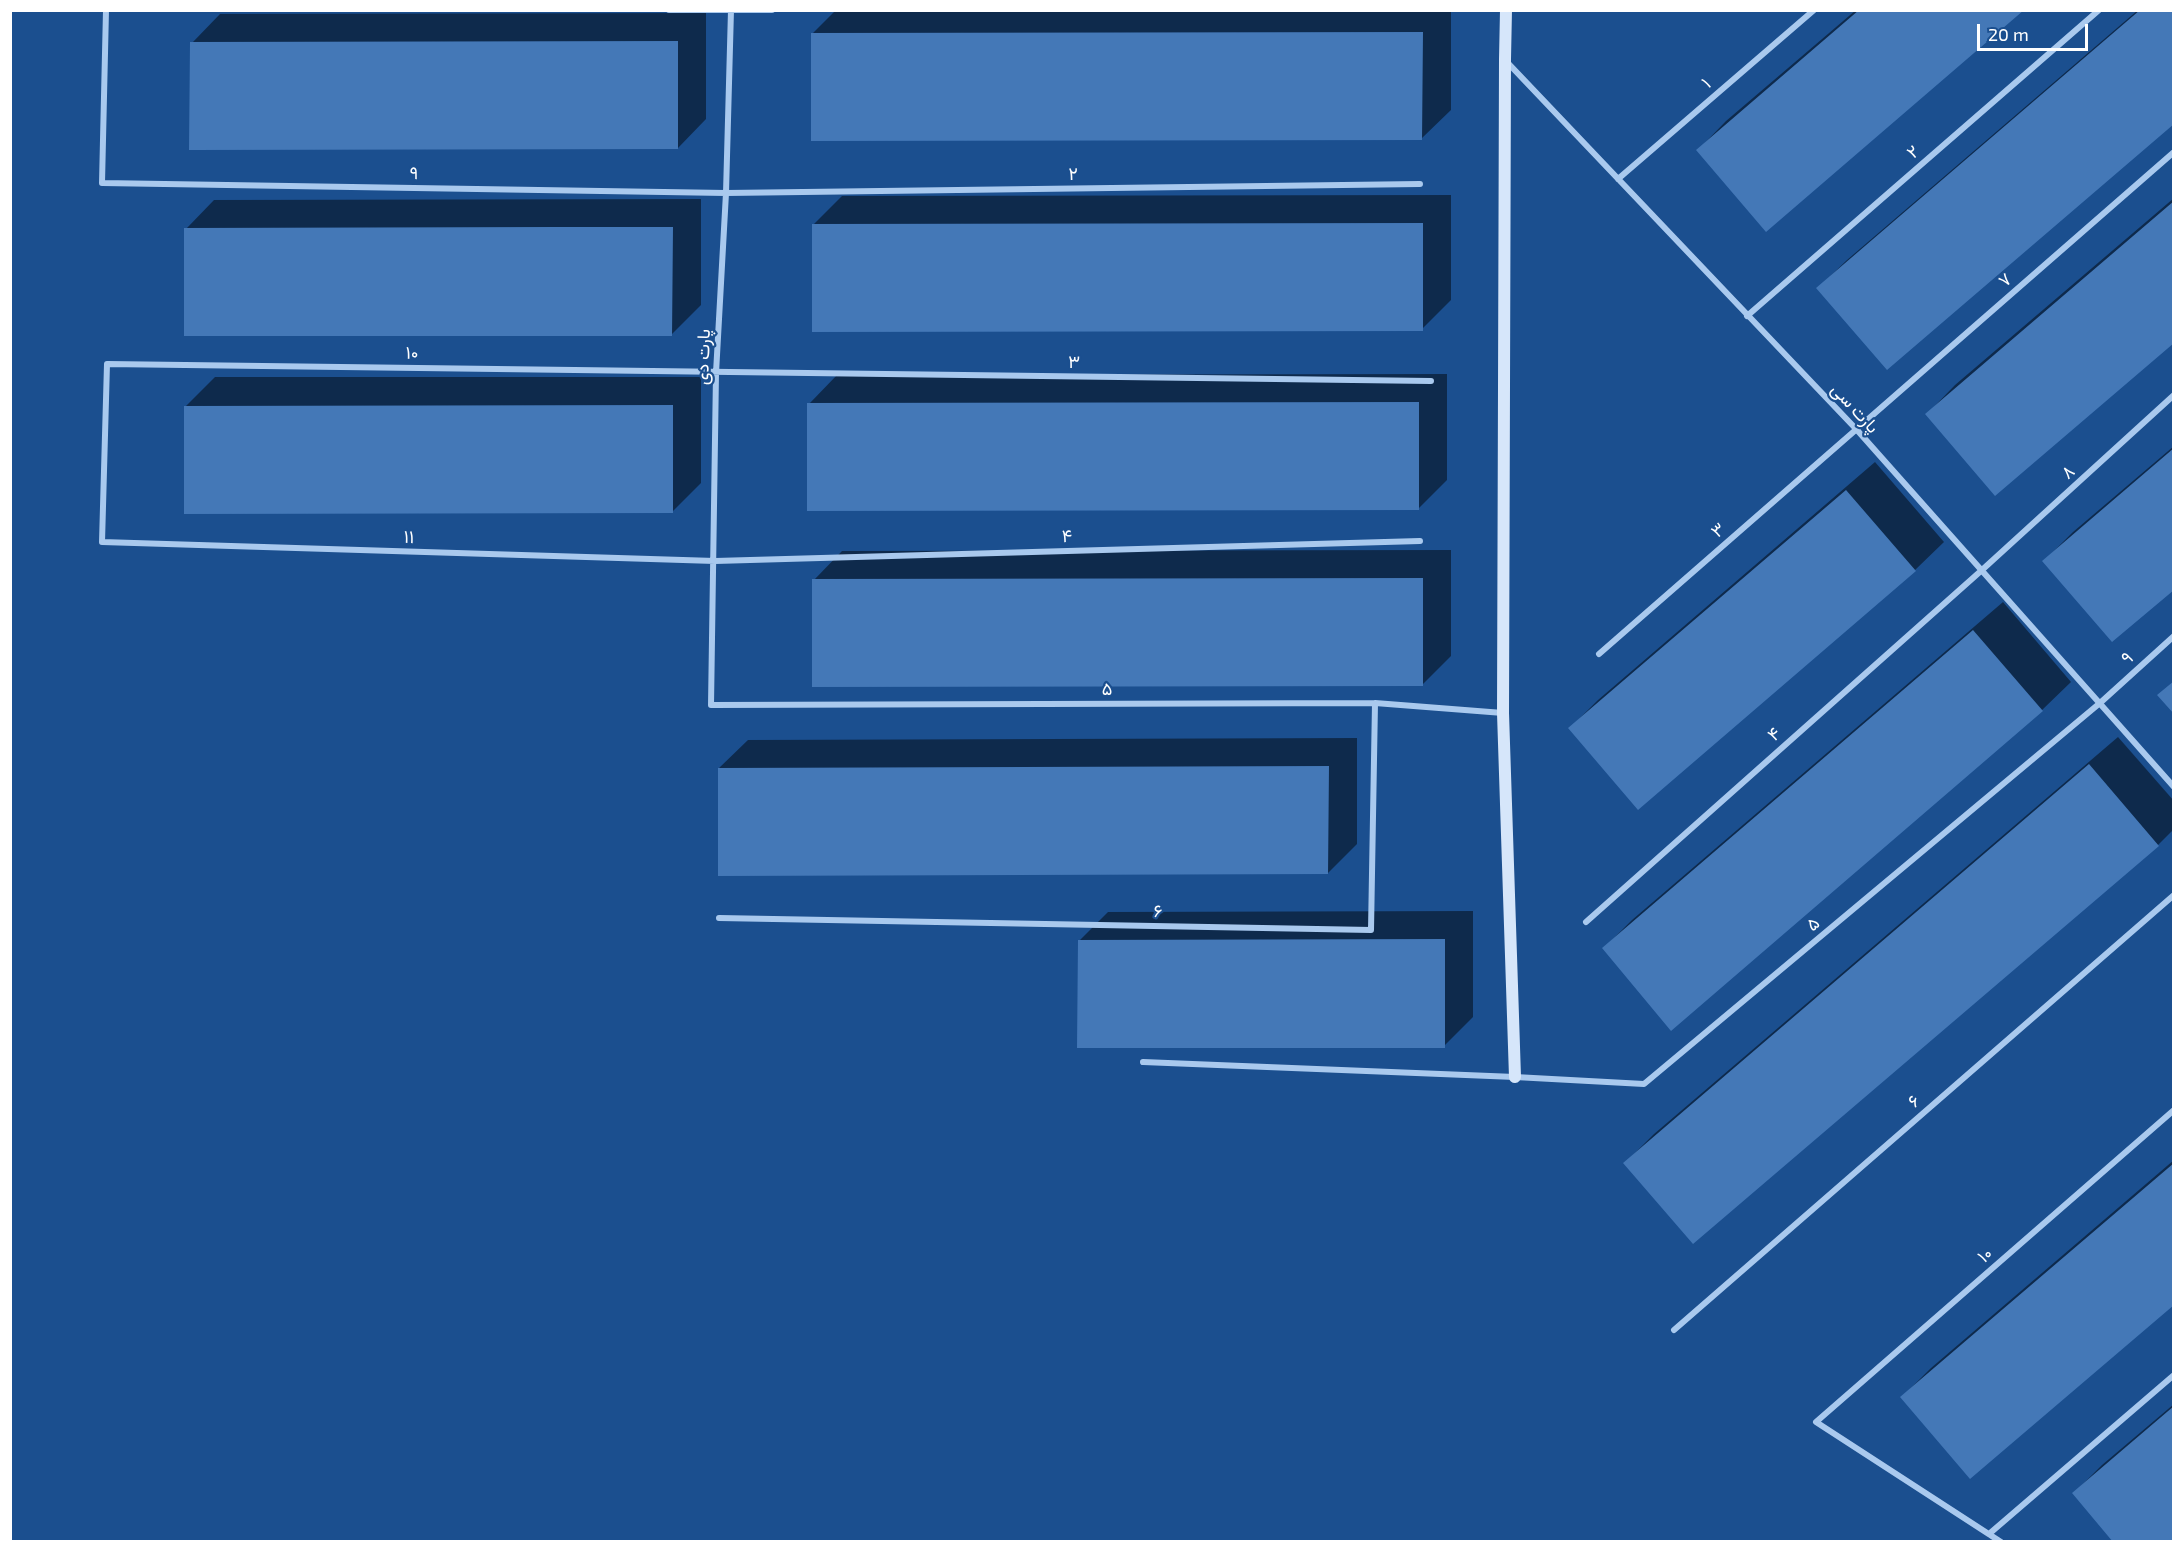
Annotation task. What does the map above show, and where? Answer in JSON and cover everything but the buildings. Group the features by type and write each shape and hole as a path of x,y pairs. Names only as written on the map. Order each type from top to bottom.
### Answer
{"street":[{"name":"۹","path":"106,10 102,183 726,193"},
{"path":"669,10 772,10"},
{"path":"1506,10 1503,713 1515,1077"},
{"name":"۱","path":"1618,179 1814,10"},
{"name":"۲","path":"1747,316 2099,10"},
{"name":"پارت دی","path":"711,705 717,373 726,193 731,11"},
{"name":"پارت سی","path":"1504,59 1857,430 2174,787"},
{"name":"۷","path":"1857,430 2174,152"},
{"name":"۲","path":"726,193 1420,184"},
{"name":"۱۰","path":"102,542 106,364 717,373"},
{"name":"۳","path":"717,373 1431,381"},
{"name":"۸","path":"1982,570 2174,395"},
{"name":"۳","path":"1599,654 1857,430"},
{"name":"۴","path":"715,561 1420,541"},
{"name":"۱۱","path":"102,542 715,561"},
{"name":"۴","path":"1587,922 1982,570"},
{"name":"۹","path":"2100,703 2174,636"},
{"name":"۵","path":"1143,1062 1644,1084 2100,703"},
{"name":"۵","path":"711,705 1375,704 1503,713"},
{"name":"۶","path":"719,918 1371,930 1375,704"},
{"name":"۶","path":"1674,1330 2174,895"},
{"name":"۱۰","path":"1989,1534 1816,1422 2174,1110"},
{"path":"2001,1542 1989,1534 2174,1375"}]}
